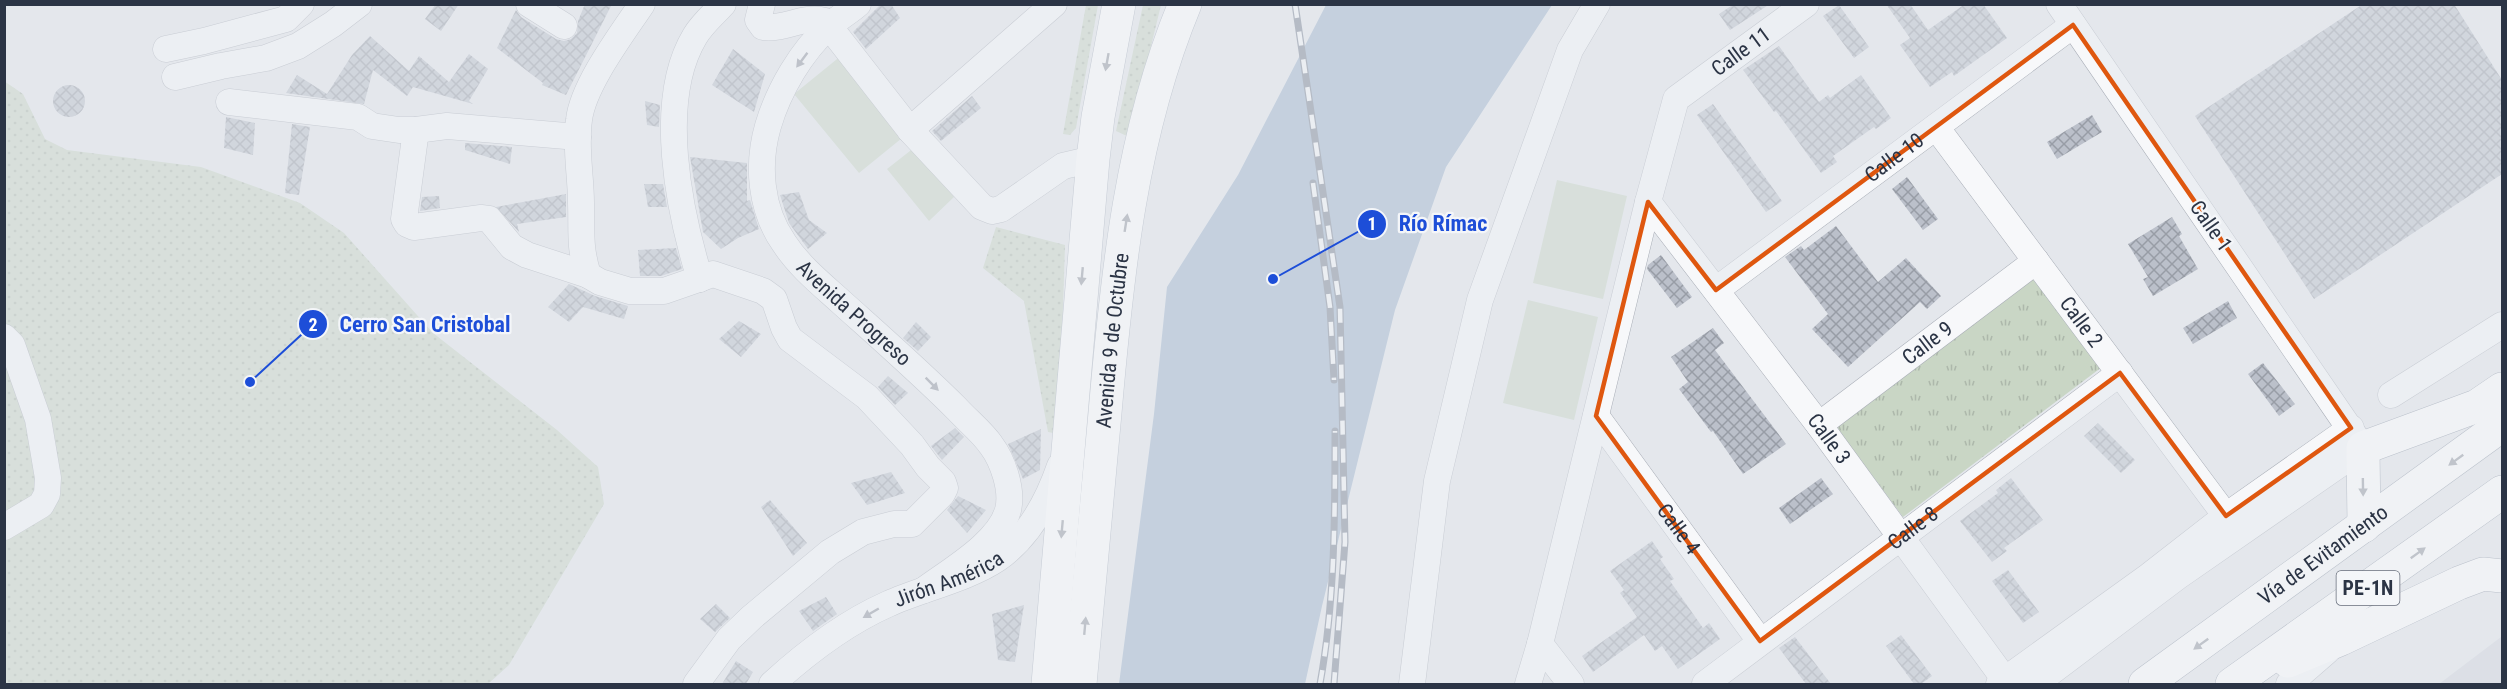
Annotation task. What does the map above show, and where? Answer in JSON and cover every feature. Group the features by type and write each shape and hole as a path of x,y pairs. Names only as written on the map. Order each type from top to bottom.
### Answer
{"main road":[{"name":"Avenida 9 de Octubre","path":"1048,684 1093,159 1100,106 1119,4"},
{"name":"Avenida 9 de Octubre","path":"1080,684 1115,296 1127,218 1144,127 1164,54 1185,4"},
{"path":"2364,526 2357,438 2477,405 2502,389"},
{"name":"Vía de Evitamiento","path":"2145,684 2502,425"},
{"name":"PE-1N","path":"2233,684 2502,492"},
{"path":"2233,684 2341,639 2459,583 2483,574 2502,576"}],"street":[{"path":"166,49 286,19 301,4"},
{"path":"175,77 266,58 298,46 359,4"},
{"path":"529,4 564,26"},
{"path":"588,275 582,255 580,231 582,205 579,118 602,64 642,4"},
{"path":"700,279 690,247 681,196 676,155 675,104 682,66 695,35 723,4"},
{"path":"762,4 759,9 759,20 763,27 772,28 816,19 825,21 910,130 982,207 992,211 1001,209 1063,166 1093,159"},
{"name":"Avenida Progreso","path":"858,4 829,26 785,83 772,111 763,150 765,202 783,243 807,271 927,379 992,446 1004,472 1009,491 1008,510 988,542 924,590"},
{"path":"910,130 1054,4"},
{"path":"1412,684 1437,481 1480,300 1569,50 1597,4"},
{"name":"Calle 11","path":"1648,202 1676,99 1806,4"},
{"name":"Calle 1","path":"2059,4 2357,438"},
{"name":"Calle 10","path":"1716,290 2073,25"},
{"path":"229,102 358,117 372,126 416,130 447,126 578,137"},
{"name":"Calle 2","path":"1936,127 2226,516"},
{"path":"416,130 404,219 407,224 414,227 481,218 489,219 512,248 588,275 600,282 630,291 664,291 713,274 763,291 774,298 790,339 867,397 943,482 945,488 942,494 912,524 894,524 863,532 830,552 803,573 729,639 696,684"},
{"path":"1528,684 1540,645 1648,202"},
{"name":"Calle 3","path":"1648,202 1902,537 2002,682"},
{"name":"Calle 9","path":"1819,425 2036,261"},
{"path":"2391,395 2502,325"},
{"path":"4,337 12,345 38,419 48,478 47,494 41,505 4,527"},
{"name":"Calle 8","path":"1705,684 2120,374"},
{"name":"Calle 4","path":"1596,416 1760,641"},
{"name":"Jirón América","path":"777,681 818,645 886,604 997,559 1027,531 1043,507 1055,480 1071,429"},
{"path":"2002,682 2149,576 2226,516 2357,438"},
{"path":"2035,684 2357,438"},
{"path":"2289,684 2341,639"},
{"path":"1540,645 1571,684"}],"highlighted area":[{"path":"2073,25 2351,428 2226,516 2120,373 1760,641 1596,416 1648,202 1716,290"}],"shaded area":[{"path":"2501,637 2502,684 2439,684"}],"green space":[{"path":"1086,5 1098,5 1076,128 1070,135 1063,134"},
{"path":"1143,5 1161,5 1129,137 1116,131"},
{"path":"842,55 907,134 859,173 794,94"},
{"path":"4,81 23,94 45,139 67,150 201,167 300,203 344,233 433,333 557,430 598,467 604,504 509,665 488,684 5,684"},
{"path":"915,147 954,197 929,221 887,169"},
{"path":"1557,180 1627,196 1603,299 1533,283"},
{"path":"996,227 1065,245 1059,434 1048,432 1024,301 983,268"},
{"path":"2031,274 2102,367 1903,517 1834,424"},
{"path":"1528,300 1598,317 1574,420 1503,403"}],"water":[{"path":"1326,5 1552,5 1446,167 1395,310 1305,684 1119,684 1154,414 1167,287 1238,175"}],"building":[{"path":"436,4 459,4 441,31 425,19"},
{"path":"585,4 612,4 566,95 542,85 543,83 497,48 516,10 521,17 556,39 564,41 571,39 577,33 578,21"},
{"path":"881,4 891,4 900,18 866,49 853,32"},
{"path":"1734,4 1770,4 1730,30 1719,14"},
{"path":"1886,4 1910,4 1928,30 1965,4 1983,4 2007,38 1954,76 1952,72 1930,87 1900,45 1910,38"},
{"path":"2363,4 2454,4 2502,80 2502,174 2314,299 2195,116"},
{"path":"1839,5 1869,47 1854,58 1823,16"},
{"path":"370,36 409,71 419,56 449,82 469,54 488,69 469,101 473,104 413,87 407,96 373,70 364,104 286,93 297,75 327,94 352,55"},
{"path":"1779,46 1819,102 1828,95 1830,98 1861,75 1891,118 1833,156 1837,162 1821,173 1743,70"},
{"path":"733,49 765,74 754,112 712,85"},
{"path":"69,85 80,90 85,101 80,112 69,117 58,112 53,101 58,90"},
{"path":"972,96 981,108 941,141 932,131"},
{"path":"645,101 660,105 659,127 647,125"},
{"path":"1713,104 1782,201 1766,212 1697,115"},
{"path":"2092,115 2102,132 2057,159 2047,142"},
{"path":"226,117 255,123 253,155 224,148"},
{"path":"292,124 310,127 299,195 285,193"},
{"path":"465,143 512,147 510,164 465,150"},
{"path":"690,157 747,163 747,201 750,200 759,229 738,238 721,249 703,232"},
{"path":"1907,177 1938,219 1923,230 1892,189"},
{"path":"644,184 663,184 667,207 648,207"},
{"path":"799,192 809,220 827,233 808,249 789,223 780,195"},
{"path":"566,194 566,217 517,224 519,232 496,207"},
{"path":"439,196 440,208 420,211 422,197"},
{"path":"2172,217 2182,234 2179,236 2198,269 2153,296 2143,279 2148,277 2128,244"},
{"path":"1836,226 1878,282 1906,258 1941,296 1927,309 1920,302 1848,367 1812,329 1828,314 1785,257 1801,246 1804,250"},
{"path":"676,248 682,269 661,276 640,276 638,250"},
{"path":"1661,255 1692,297 1677,308 1647,269 1648,265"},
{"path":"569,284 595,296 628,306 624,319 583,307 569,322 548,307"},
{"path":"2228,301 2237,318 2193,344 2183,328"},
{"path":"739,321 761,334 741,357 719,339"},
{"path":"916,322 931,337 918,351 903,338"},
{"path":"1713,328 1724,343 1715,350 1786,444 1743,474 1713,431 1711,432 1679,389 1688,382 1671,357"},
{"path":"2263,363 2295,404 2279,416 2248,374"},
{"path":"888,376 908,393 895,405 878,387"},
{"path":"2098,423 2135,460 2121,473 2084,436"},
{"path":"955,428 964,437 942,460 931,446"},
{"path":"1041,429 1040,470 1023,479 1008,444"},
{"path":"891,472 905,493 867,505 851,483"},
{"path":"1821,478 1833,494 1790,524 1779,508"},
{"path":"2011,478 2043,520 2004,548 2007,551 1992,562 1960,521 1998,493 1996,490"},
{"path":"958,496 986,510 967,533 947,510"},
{"path":"770,500 807,543 793,556 761,507"},
{"path":"1652,541 1663,557 1660,559 1674,579 1670,581 1703,628 1709,623 1720,639 1678,669 1662,646 1655,651 1644,635 1593,672 1582,656 1637,617 1620,593 1624,590 1610,571"},
{"path":"2008,570 2039,612 2023,623 1992,581"},
{"path":"826,597 837,614 813,631 799,611"},
{"path":"716,604 730,618 715,632 700,619"},
{"path":"1024,605 1015,662 998,660 992,614"},
{"path":"1901,635 1932,676 1921,684 1914,684 1886,646"},
{"path":"1795,637 1831,684 1806,684 1779,648"},
{"path":"736,661 753,672 746,684 722,684"}],"railway":[{"path":"1295,4 1340,307 1345,542 1334,684"},
{"path":"1313,183 1330,307 1334,380"},
{"path":"1320,684 1331,590 1335,431"}],"place":[{"name":"Río Rímac","path":"1273,279"},
{"name":"Cerro San Cristobal","path":"250,382"}]}
